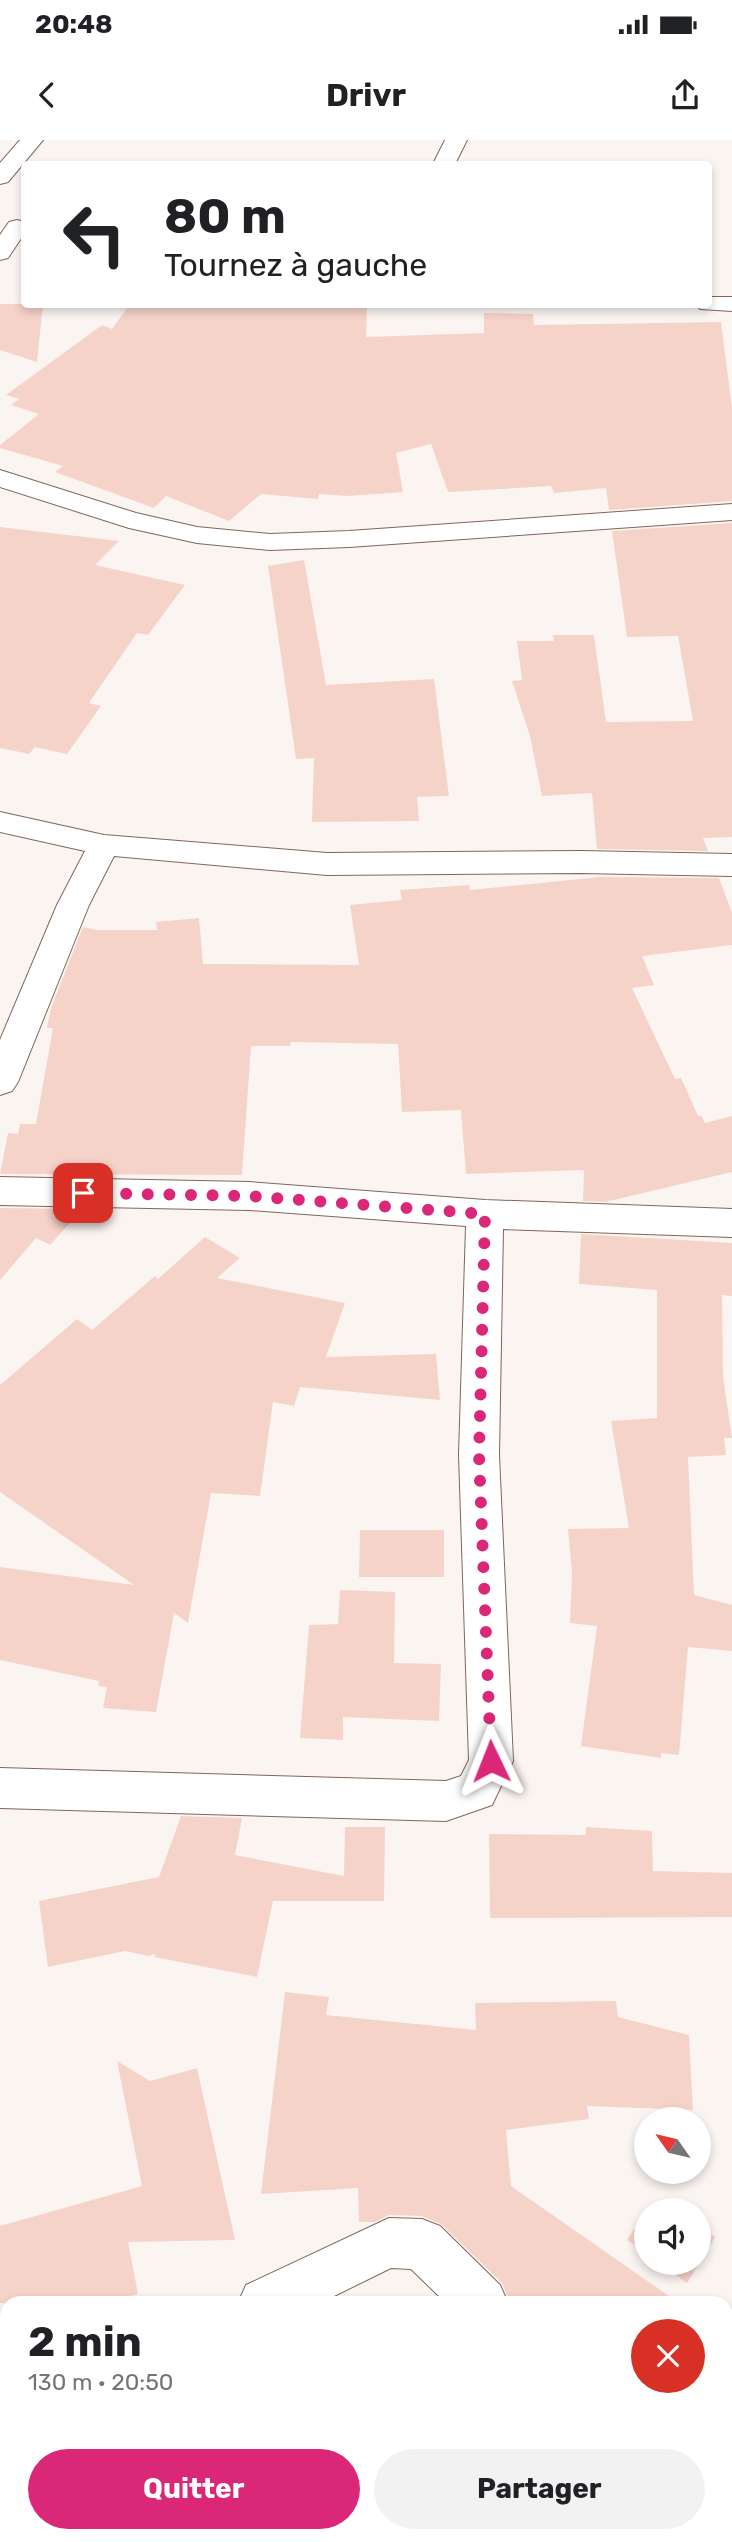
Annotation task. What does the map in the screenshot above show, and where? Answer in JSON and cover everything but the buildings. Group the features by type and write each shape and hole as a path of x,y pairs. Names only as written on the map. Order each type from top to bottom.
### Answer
{"street":[{"path":"0,177 32,140"},
{"path":"446,161 456,140"},
{"path":"0,253 14,227"},
{"path":"712,304 732,304"},
{"path":"0,478 130,520 197,535 270,542 349,539 732,512"},
{"path":"0,822 104,845 327,864 581,862 732,865"},
{"path":"0,1082 73,905 104,845"},
{"path":"0,1191 248,1196 485,1214 732,1223"},
{"path":"0,1788 446,1801 476,1791 491,1761 479,1455 485,1214"},
{"path":"279,2296 389,2243 422,2244 475,2296"}],"route":[{"path":"83,1193 248,1196 485,1214 479,1455 491,1761"}]}
